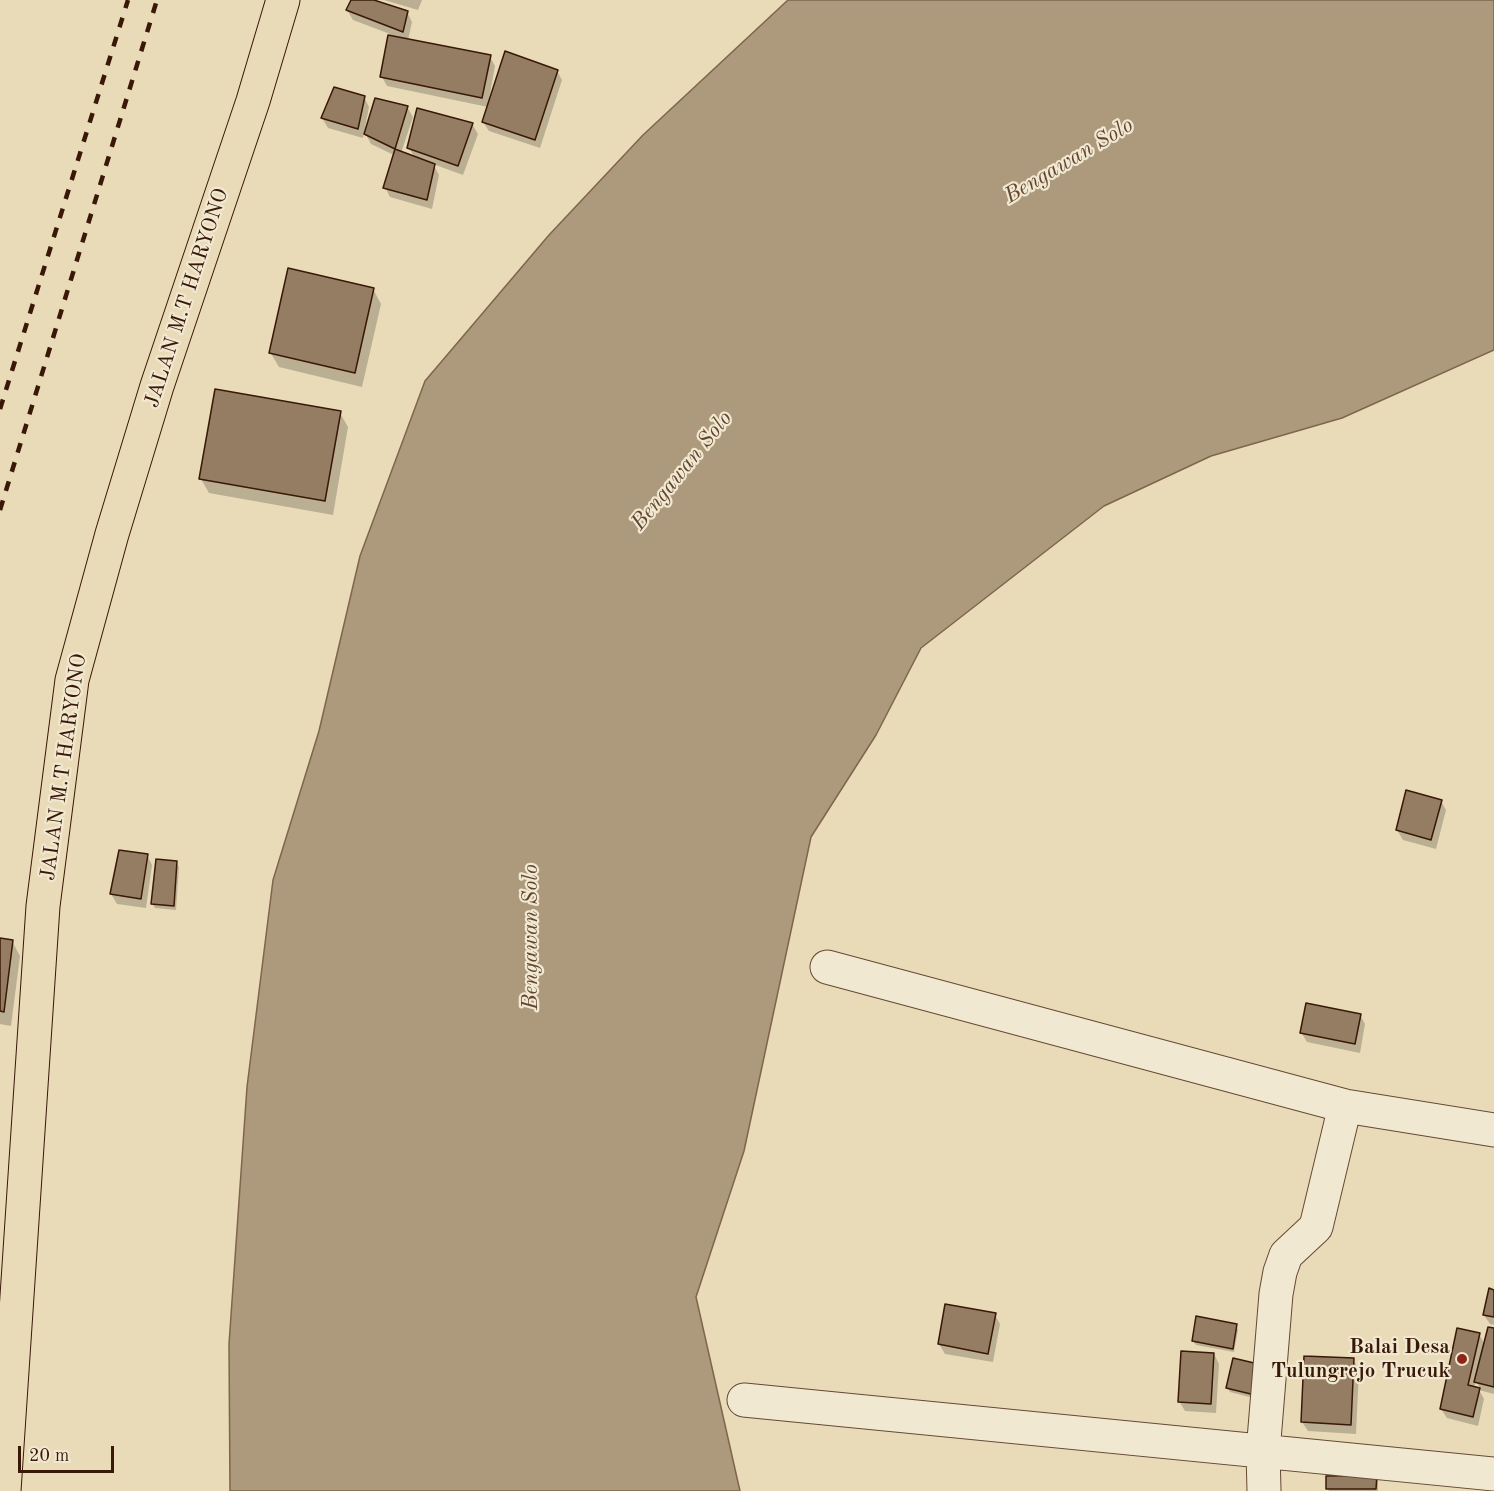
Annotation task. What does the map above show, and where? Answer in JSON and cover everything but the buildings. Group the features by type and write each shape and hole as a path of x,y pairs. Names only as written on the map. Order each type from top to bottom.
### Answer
{"highway":[{"name":"JALAN M.T HARYONO","path":"4,1491 43,906 72,680 112,534 153,398 253,102 283,0"}],"street":[{"path":"827,967 1345,1106 1494,1130"},
{"path":"1264,1491 1263,1452 1276,1294 1280,1272 1286,1255 1316,1227 1345,1106"},
{"path":"744,1400 1494,1474"}],"water":[{"name":"Bengawan Solo","path":"788,0 1494,0 1494,350 1342,418 1211,456 1104,506 921,648 876,735 811,837 744,1151 696,1297 740,1491 230,1491 229,1344 247,1087 273,880 319,731 360,556 425,381 549,235 643,135"}],"railway":[{"path":"0,409 128,0"},
{"path":"0,510 157,0"}],"place":[{"name":"Balai Desa Tulungrejo Trucuk","path":"1462,1359"}]}
